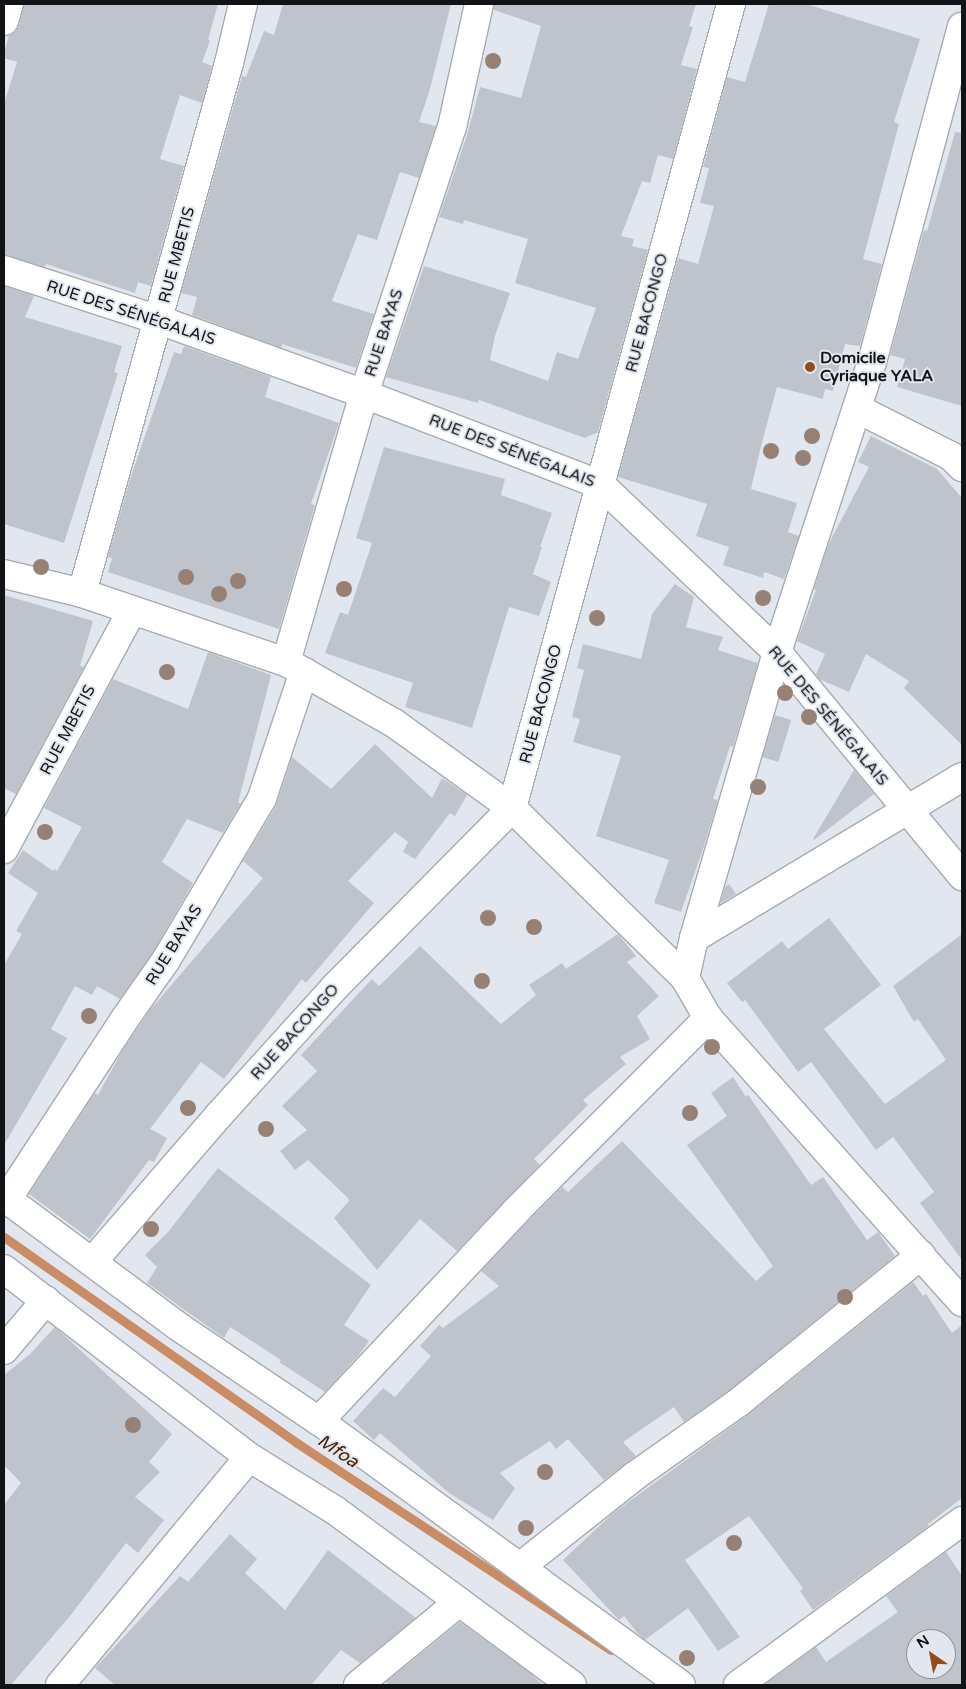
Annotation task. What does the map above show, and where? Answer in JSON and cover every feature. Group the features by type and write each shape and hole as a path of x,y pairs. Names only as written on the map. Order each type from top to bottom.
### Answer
{"street":[{"path":"4,21 9,4"},
{"name":"RUE MBETIS","path":"82,593 159,320 229,63 243,4"},
{"name":"RUE BAYAS","path":"5,1198 166,960 262,798 364,394 452,127 479,4"},
{"name":"RUE BACONGO","path":"93,1261 219,1115 334,988 512,808 732,4"},
{"path":"685,978 694,938 777,652 858,409 962,27"},
{"name":"RUE DES SÉNÉGALAIS","path":"4,270 159,320 364,394 601,485 777,652 962,876"},
{"path":"858,409 951,456 962,467"},
{"path":"4,574 82,593 295,667 394,723 512,808 685,978 708,1018 962,1302"},
{"name":"RUE MBETIS","path":"4,849 132,610"},
{"path":"694,938 905,809 962,777"},
{"path":"319,1422 515,1212 708,1018"},
{"path":"5,1198 93,1261 179,1327 319,1422 681,1685"},
{"path":"520,1567 636,1475 739,1402 921,1255"},
{"path":"4,1269 249,1457 336,1511 572,1685"},
{"path":"4,1350 46,1300"},
{"path":"60,1685 249,1457"},
{"path":"738,1685 962,1520"},
{"path":"358,1685 459,1602"}],"building":[{"path":"24,4 218,4 208,40 210,41 202,62 212,66 202,103 180,95 160,159 184,166 151,286 138,282 135,293 46,264 45,267 4,255 4,104 17,62 4,58 4,52 9,36 15,32 19,25"},
{"path":"283,4 451,4 430,89 419,122 436,126 419,178 400,172 377,240 358,234 332,301 374,314 356,368 282,344 281,348 192,315 197,297 181,293 242,76 246,77 264,31 274,35"},
{"path":"494,4 696,4 689,26 693,27 681,65 697,69 673,159 658,155 650,183 642,181 621,236 634,239 632,246 648,250 598,432 585,438 479,400 478,403 386,377 424,266 510,293 495,336 490,360 548,381 557,352 578,359 596,308 515,283 528,239 464,220 463,224 439,217 467,135 480,87 521,98 541,26 494,10"},
{"path":"769,4 806,4 920,39 894,122 899,124 863,259 882,264 860,346 845,344 833,391 825,389 823,399 777,387 760,450 751,489 797,503 788,532 799,536 784,579 764,572 763,578 723,565 729,547 696,536 707,504 618,477 678,258 698,264 714,206 700,203 709,168 703,167 727,77 745,82"},
{"path":"955,132 962,133 962,406 897,387 905,359 890,355 924,230 927,231"},
{"path":"4,286 34,296 25,317 122,346 114,372 118,373 64,543 4,524"},
{"path":"184,346 271,377 265,397 339,423 311,504 315,505 279,629 108,572 112,558 108,557 130,479 174,352 181,354"},
{"path":"871,436 937,469 962,498 962,745 904,688 909,681 866,654 849,692 819,679 816,674 825,654 797,641 816,590 814,589 828,545 869,467 858,462"},
{"path":"384,447 505,479 501,495 552,513 533,574 551,582 539,616 509,607 472,728 405,707 413,683 325,653 340,612 348,615 372,543 356,538"},
{"path":"675,584 694,597 686,627 723,637 718,650 758,663 733,747 730,746 713,799 718,800 681,912 654,903 669,860 596,836 621,756 573,742 580,719 572,717 584,670 577,668 583,644 641,659 652,614"},
{"path":"4,595 93,621 80,666 84,667 16,794 4,788"},
{"path":"208,652 271,675 238,803 241,803 223,833 187,819 162,862 193,883 153,952 120,999 97,986 92,995 75,986 51,1029 67,1038 4,1145 4,965 22,934 16,931 38,893 8,873 23,850 53,871 54,869 57,871 82,827 44,808 113,679 188,709"},
{"path":"775,715 791,720 778,762 762,757"},
{"path":"375,744 432,798 442,778 467,795 455,816 450,813 415,859 403,852 408,842 395,832 348,881 374,903 306,983 302,979 224,1079 201,1062 150,1129 167,1138 154,1162 149,1160 90,1239 29,1194 95,1093 98,1095 122,1051 150,1010 263,878 243,861 276,806 292,757 331,789"},
{"path":"854,770 874,794 814,840 813,839"},
{"path":"729,884 736,894 720,904 725,887"},
{"path":"829,918 881,985 824,1029 885,1104 946,1060 918,1019 914,1022 893,986 962,934 962,1260 920,1203 934,1192 893,1137 876,1150 811,1062 798,1072 745,1000 742,1002 727,983 782,941 788,949"},
{"path":"618,934 636,956 627,962 659,996 637,1016 650,1039 620,1057 626,1064 583,1100 588,1105 534,1159 540,1165 457,1251 420,1219 377,1270 334,1218 349,1201 348,1198 308,1160 295,1170 280,1151 307,1130 282,1106 317,1071 301,1055 372,979 379,986 420,946 501,1024 536,995 529,985 562,963 566,969"},
{"path":"733,1077 746,1097 748,1095 811,1185 823,1177 867,1240 878,1232 895,1256 730,1390 684,1422 674,1407 623,1442 636,1456 604,1480 568,1439 556,1449 550,1441 500,1473 515,1488 493,1520 449,1493 380,1433 374,1440 353,1421 383,1388 395,1397 431,1356 420,1346 439,1325 443,1328 499,1286 481,1271 562,1187 568,1192 622,1141 756,1281 773,1266 687,1145 727,1116 711,1093"},
{"path":"218,1168 371,1285 344,1325 369,1341 325,1392 279,1362 281,1360 230,1327 224,1338 147,1283 157,1267 145,1255 168,1232"},
{"path":"913,1282 923,1296 926,1294 952,1333 962,1325 962,1498 928,1524 929,1526 813,1610 800,1591 803,1588 749,1516 685,1560 740,1637 718,1651 688,1608 645,1640 624,1616 619,1620 563,1560 612,1514 749,1414"},
{"path":"55,1327 172,1434 149,1462 160,1472 135,1497 164,1520 138,1553 126,1543 70,1616 11,1685 4,1685 4,1505 21,1483 4,1465 4,1375 30,1354"},
{"path":"230,1534 257,1559 245,1573 285,1610 328,1550 416,1618 360,1663 341,1650 311,1685 115,1685 95,1668 180,1576 188,1582"},
{"path":"946,1552 962,1576 962,1685 764,1685 816,1647 826,1662 898,1612 886,1596"},
{"path":"460,1622 530,1673 543,1685 390,1685 386,1682"}],"waterway":[{"name":"Mfoa","path":"4,1237 297,1443 611,1650"}],"place":[{"name":"Domicile Cyriaque YALA","path":"810,367"}]}
